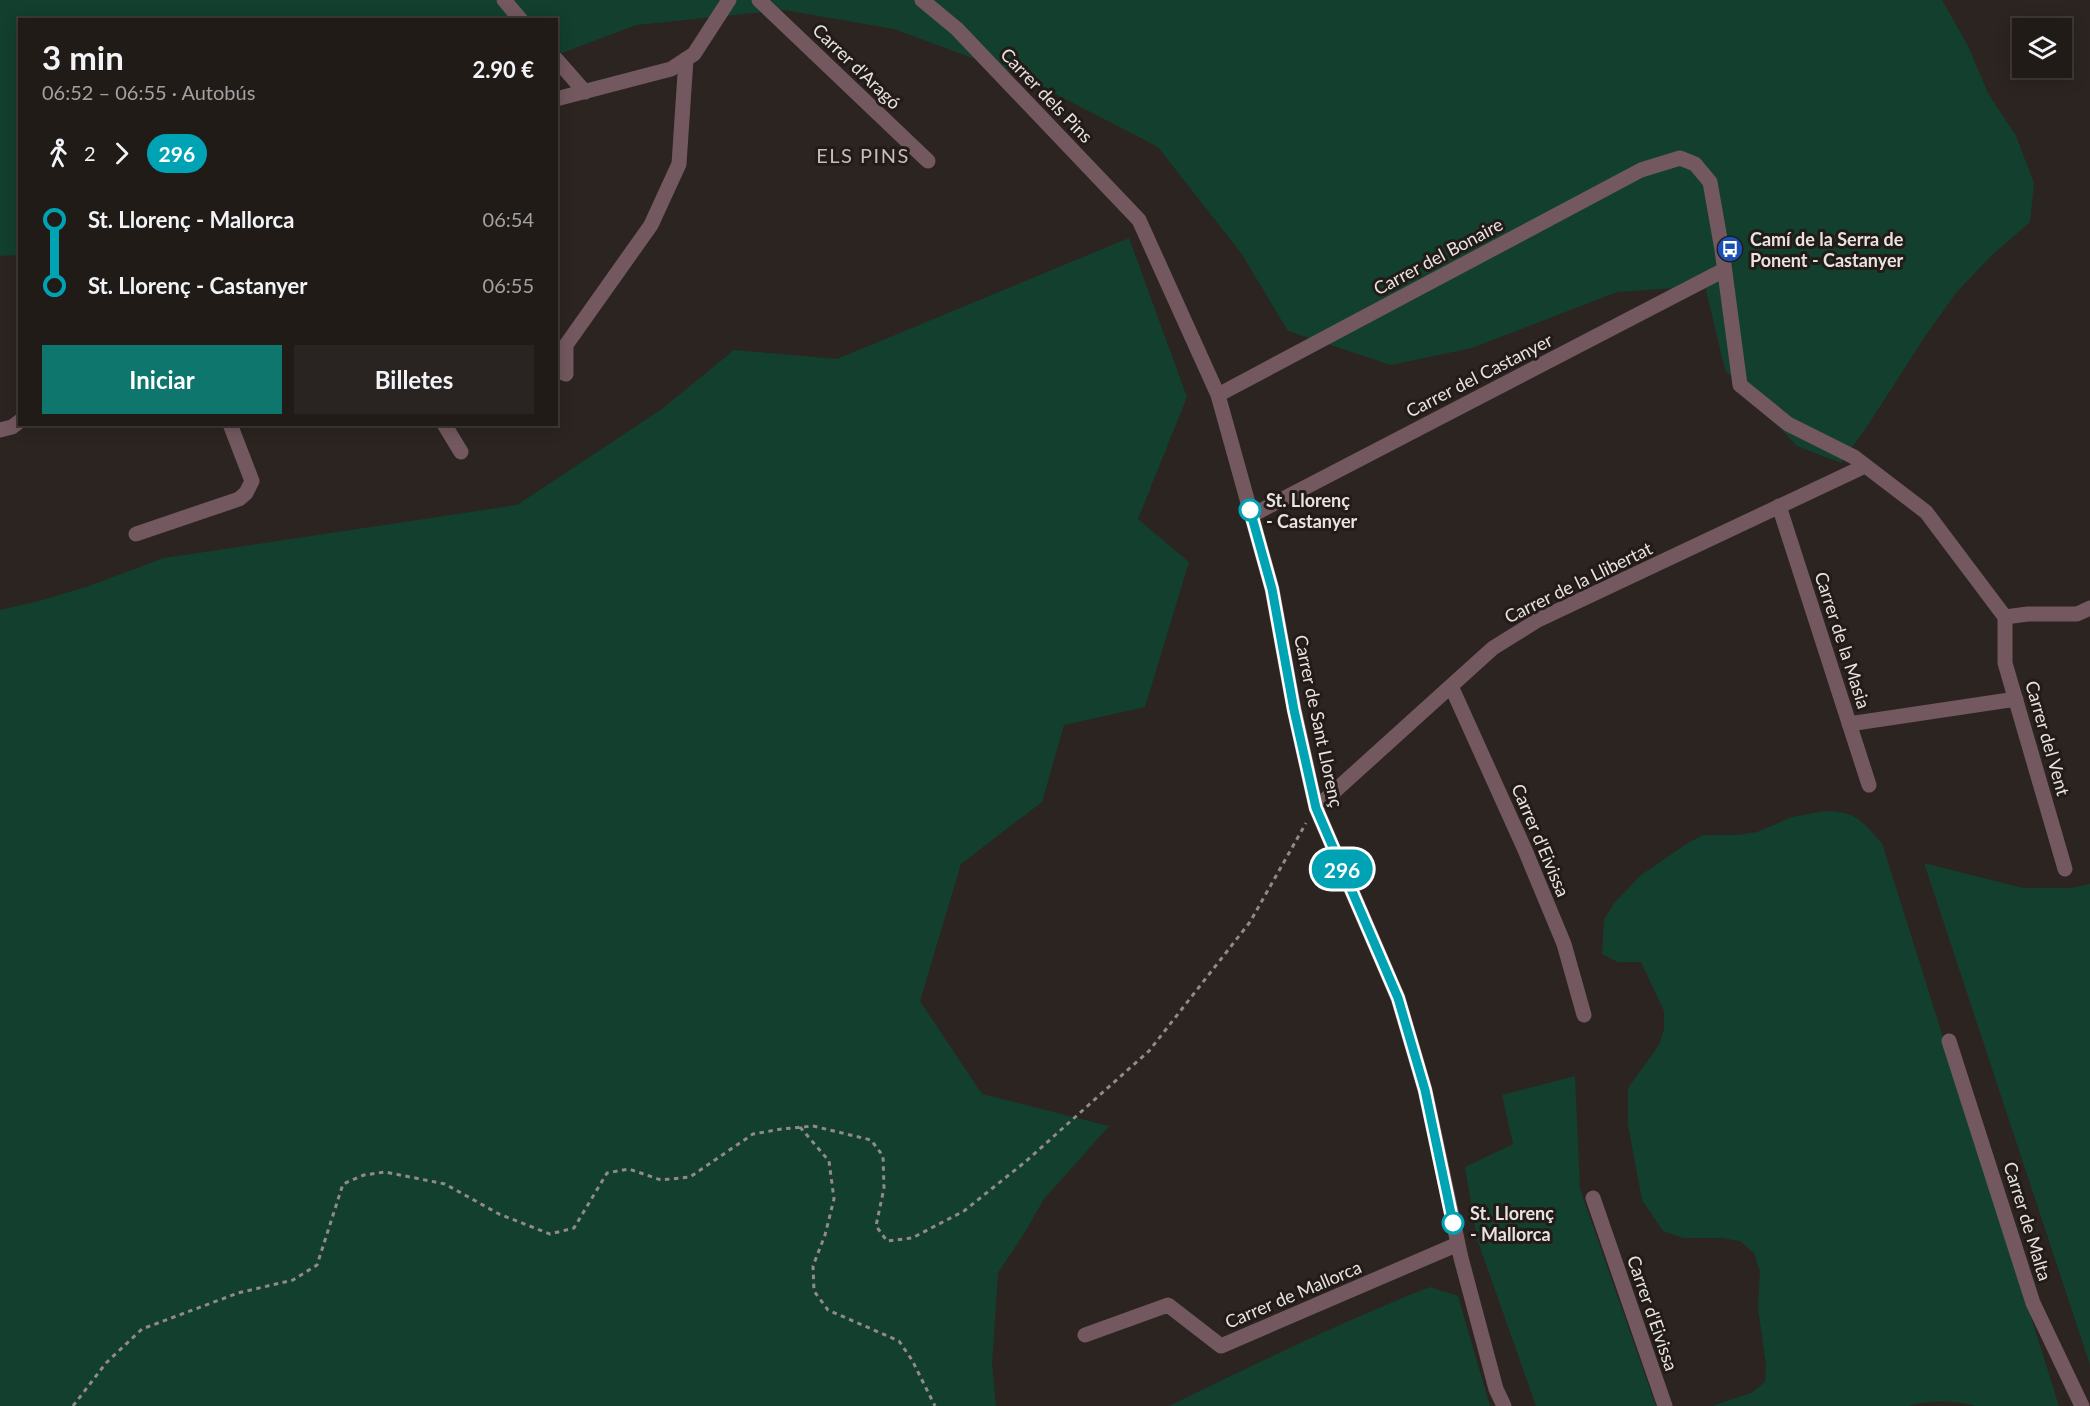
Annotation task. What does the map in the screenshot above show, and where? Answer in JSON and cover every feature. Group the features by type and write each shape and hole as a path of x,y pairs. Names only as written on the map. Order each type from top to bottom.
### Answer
{"street":[{"path":"504,0 519,18"},
{"path":"558,99 671,69 694,54 729,0"},
{"name":"Carrer d'Aragó","path":"759,0 928,161"},
{"name":"Carrer dels Pins","path":"922,0 957,29 1139,220"},
{"path":"558,371 566,374 561,346 651,225 679,164 686,59"},
{"path":"558,61 585,92"},
{"name":"Carrer del Bonaire","path":"1218,395 1641,170 1680,158 1695,164 1710,182 1724,270"},
{"name":"Carrer de Sant Llorenç","path":"1139,220 1218,395 1272,589 1294,710 1316,808 1398,998 1425,1090 1458,1244 1496,1389 1504,1406"},
{"path":"1724,270 1740,385 1788,424 1854,457 1926,512 2005,617 2077,614 2090,608"},
{"name":"Carrer del Castanyer","path":"1252,515 1724,270"},
{"path":"0,430 12,427 18,422"},
{"path":"136,534 239,499 246,493 252,481 231,426"},
{"path":"445,426 462,452"},
{"name":"Carrer de la Llibertat","path":"1316,808 1493,648 1538,620 1865,466"},
{"name":"Carrer de la Masia","path":"1779,506 1869,785"},
{"name":"Carrer del Vent","path":"2005,617 2006,663 2066,869"},
{"name":"Carrer d'Eivissa","path":"1451,686 1525,850 1564,944 1584,1015"},
{"path":"1849,724 2016,699"},
{"name":"Carrer de Malta","path":"1949,1041 2033,1303 2082,1406"},
{"name":"Carrer d'Eivissa","path":"1593,1198 1665,1406"},
{"name":"Carrer de Mallorca","path":"1085,1335 1168,1305 1221,1346 1458,1244"}],"path":[{"path":"73,1406 106,1363 142,1329 238,1293 293,1280 317,1265 343,1184 364,1175 385,1172 445,1184 499,1215 550,1234 574,1228 607,1173 629,1169 661,1180 690,1177 753,1134 813,1126 871,1140 883,1156 884,1188 876,1226 887,1241 912,1238 964,1211 1025,1162 1149,1051 1250,922 1316,808"},
{"path":"800,1127 829,1161 834,1198 825,1235 813,1266 814,1291 828,1310 899,1341 912,1359 935,1406"}],"green space":[{"path":"0,0 1942,0 1968,46 1988,93 2016,136 2034,183 2030,222 1991,256 1956,293 1841,463 1797,446 1725,370 1705,286 1617,292 1472,348 1391,365 1288,331 1241,253 1158,147 1021,76 894,29 784,10 636,25 558,55 558,18 18,18 18,255 0,256"},
{"path":"1129,238 1187,397 1138,519 1189,562 1145,707 1064,725 1042,802 961,864 920,1001 982,1094 1109,1126 1044,1199 998,1273 992,1364 996,1406 0,1406 0,610 89,586 164,558 517,505 662,409 734,350 837,359"},
{"path":"1825,811 1845,813 1858,819 1882,843 2059,1406 1975,1406 1942,1402 1908,1406 1712,1406 1751,1393 1765,1382 1766,1366 1758,1308 1760,1271 1754,1253 1740,1241 1721,1238 1683,1238 1663,1231 1642,1200 1628,1125 1628,1088 1659,1045 1664,1029 1664,1011 1641,962 1618,962 1602,954 1604,919 1615,902 1641,875 1703,835 1738,835 1757,832 1792,817"},
{"path":"1924,863 2023,888 2071,888 2090,884 2090,1365"},
{"path":"1575,1076 1580,1189 1656,1406 1536,1406 1477,1239 1465,1167 1513,1144 1502,1095"},
{"path":"1430,1287 1458,1296 1490,1406 1169,1406 1331,1329"}],"bus line":[{"name":"296","path":"1250,510 1272,589 1294,710 1316,808 1398,998 1425,1090 1453,1223"}],"place":[{"name":"Camí de la Serra de Ponent - Castanyer","path":"1730,249"},
{"name":"St. Llorenç - Castanyer","path":"1250,510"},
{"name":"St. Llorenç - Mallorca","path":"1453,1223"}],"district":[{"name":"ELS PINS","path":"863,155"}]}
